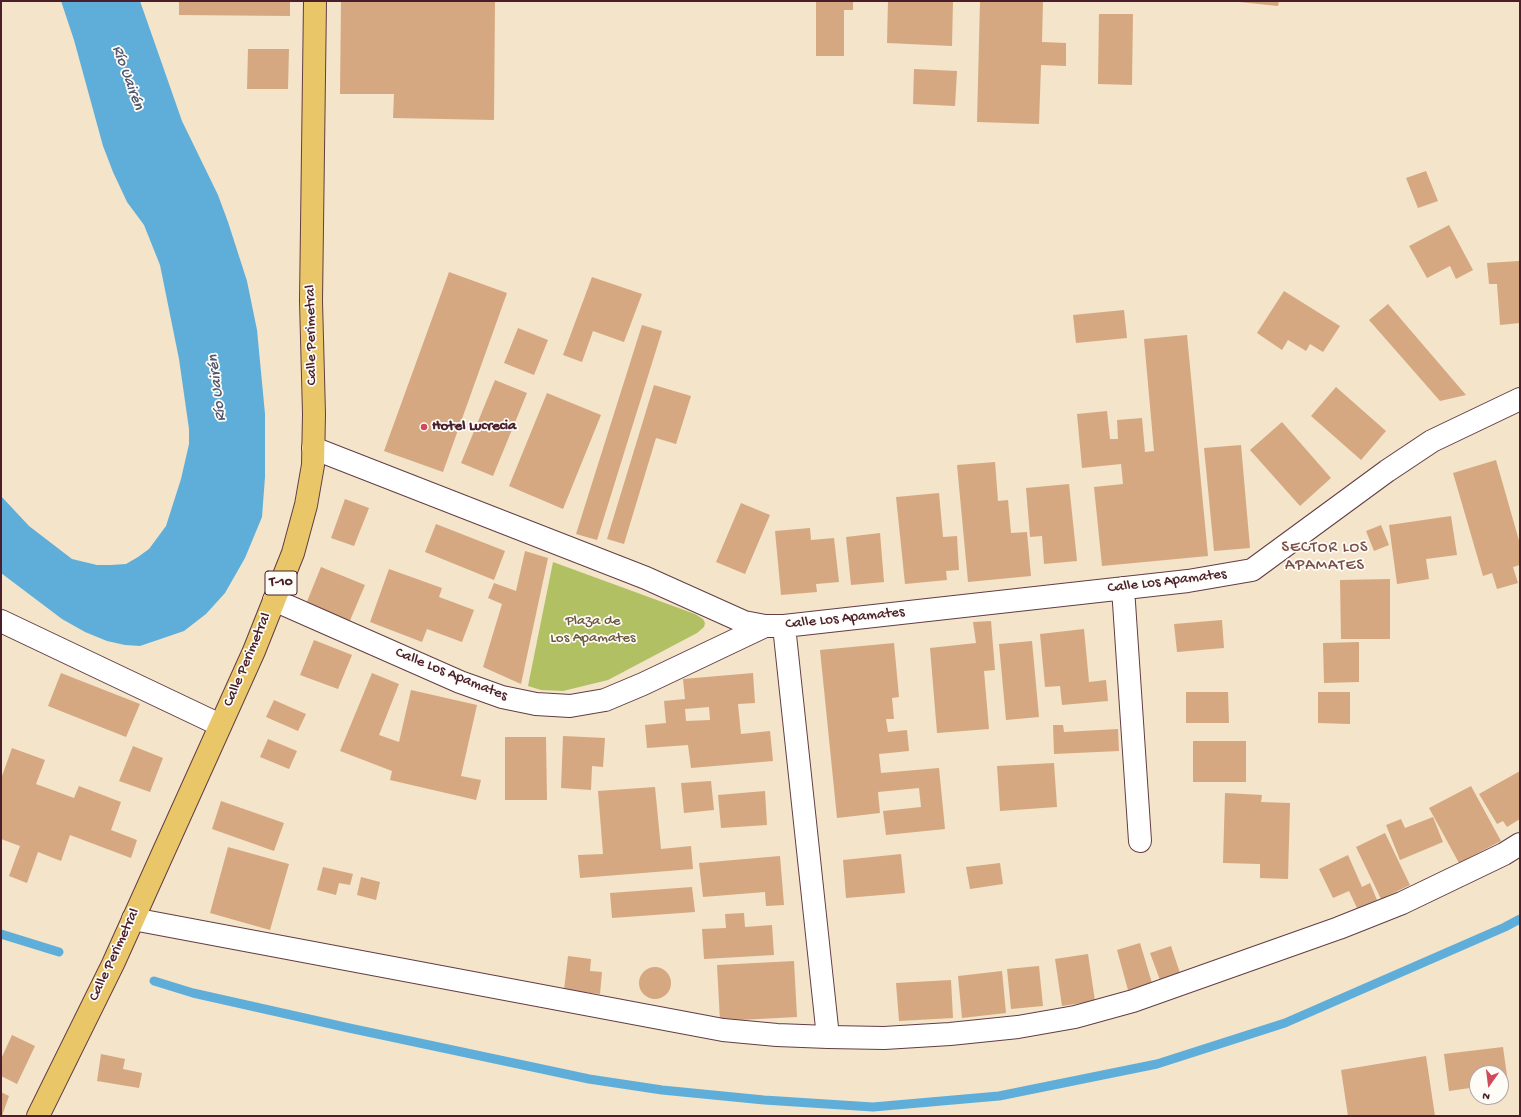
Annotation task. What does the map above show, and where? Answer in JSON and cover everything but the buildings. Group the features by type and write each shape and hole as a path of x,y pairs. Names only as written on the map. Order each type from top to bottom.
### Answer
{"highway":[{"name":"Calle Perimetral","path":"38,1116 113,964 254,651 293,553 306,504 313,465 314,414 311,301 315,1"}],"street":[{"name":"Calle Los Apamates","path":"313,448 646,578 744,622 774,626 1123,588 1252,570 1387,471 1432,441 1520,399"},
{"path":"1123,588 1140,841"},
{"name":"Calle Los Apamates","path":"274,600 460,682 502,698 536,704 570,706 605,700 774,626"},
{"path":"1,620 220,725"},
{"path":"774,626 828,1037"},
{"path":"133,919 723,1030 777,1036 884,1038 950,1034 1010,1028 1075,1017 1133,1001 1339,928 1402,903 1504,854 1520,844"}],"green space":[{"name":"Plaza de Los Apamates","path":"553,562 695,614 703,619 705,623 704,627 697,633 608,680 563,691 541,690 528,686"}],"water":[{"name":"Río Uairén","path":"61,1 140,1 182,121 218,195 228,222 247,281 257,330 265,414 265,477 262,517 245,558 225,593 206,614 184,631 140,646 125,645 107,641 85,632 62,619 1,573 1,496 29,526 72,559 97,565 111,565 126,564 138,557 149,549 166,526 181,479 189,444 189,429 179,359 160,265 144,225 127,202 103,146 74,40"}],"waterway":[{"path":"154,981 193,993 589,1079 662,1090 764,1100 873,1107 999,1096 1157,1064 1285,1023 1505,927 1520,919"},
{"path":"1,934 59,952"}],"place":[{"name":"Hotel Lucrecia","path":"424,427"}],"district":[{"name":"SECTOR LOS APAMATES","path":"1325,558"}]}
